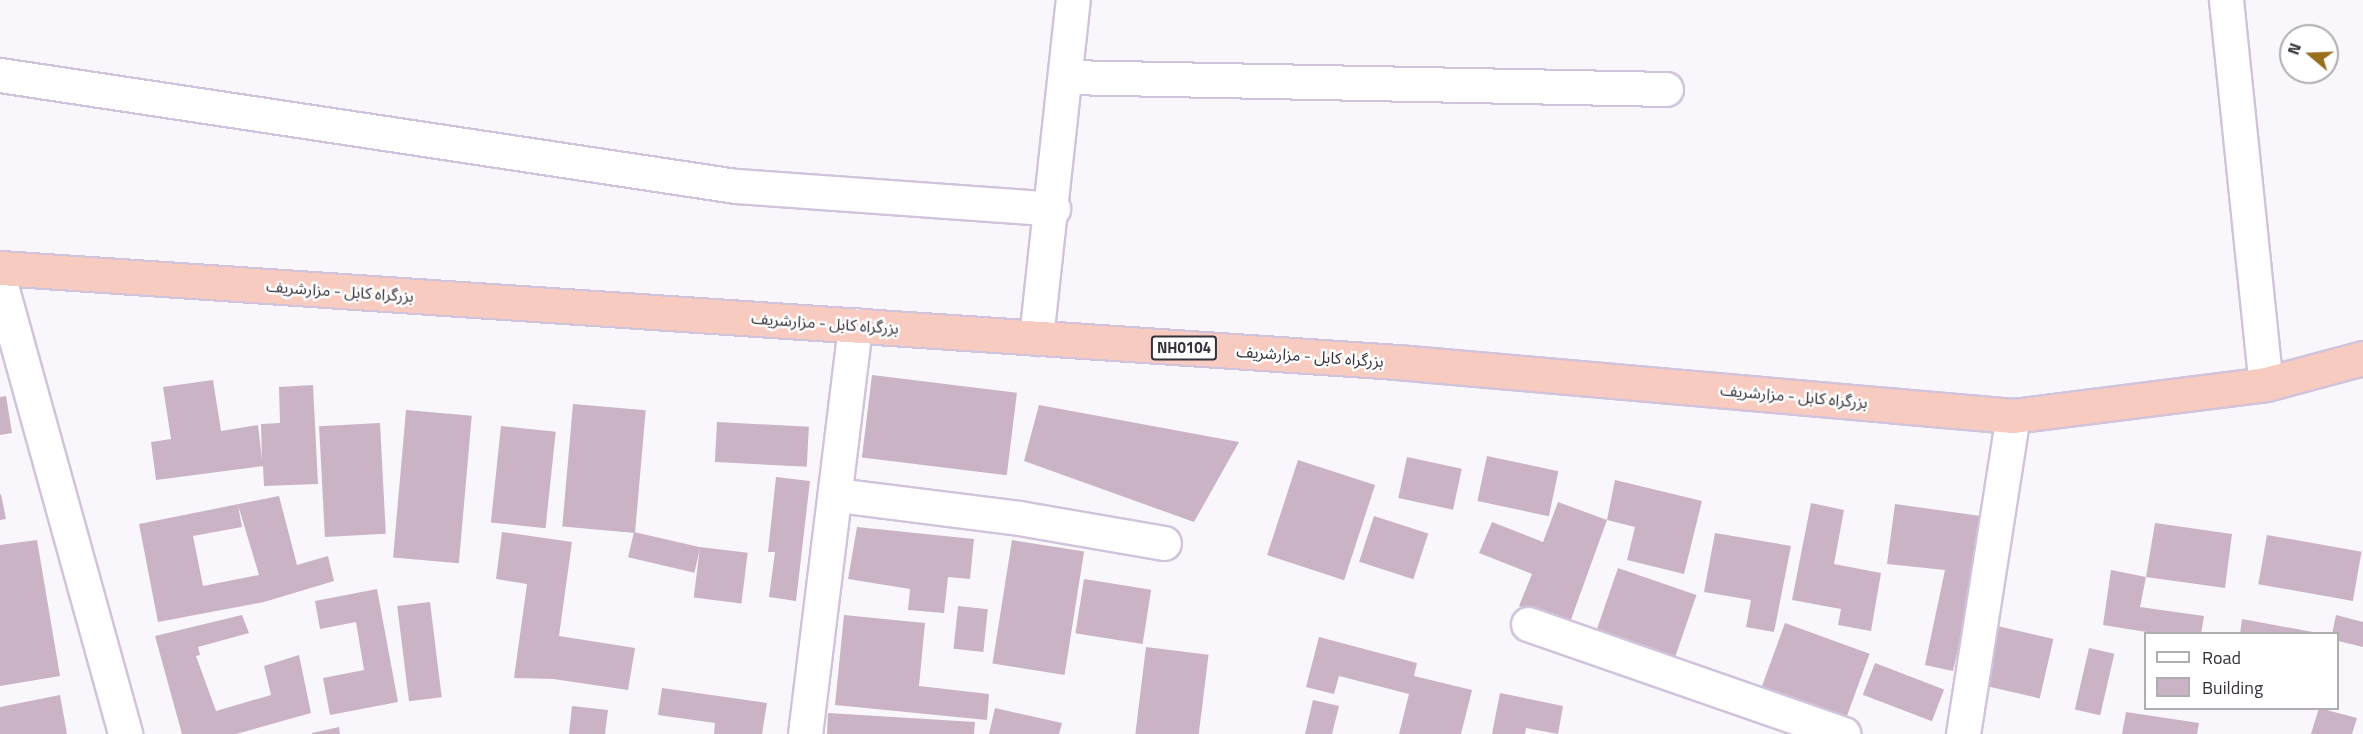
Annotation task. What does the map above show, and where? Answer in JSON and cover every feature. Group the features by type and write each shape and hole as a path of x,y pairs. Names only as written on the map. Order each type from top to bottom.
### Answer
{"highway":[{"name":"بزرگراه کابل - مزارشریف","path":"0,268 1397,362 2013,416 2266,384 2363,358"}],"street":[{"path":"1036,338 1053,209 1073,0"},
{"path":"2226,0 2266,384"},
{"path":"0,75 736,186 1053,209"},
{"path":"1065,77 1666,89"},
{"path":"0,282 125,734"},
{"path":"805,734 837,495 855,325"},
{"path":"1963,734 2013,416"},
{"path":"837,495 1019,518 1164,543"},
{"path":"1528,624 1843,734"}],"building":[{"path":"872,375 1017,393 1007,475 862,457"},
{"path":"213,380 221,431 258,425 262,460 261,424 280,423 279,387 313,385 318,484 264,486 263,466 156,480 151,442 171,439 163,387"},
{"path":"6,396 12,433 0,435 0,397"},
{"path":"573,404 646,410 635,533 562,527"},
{"path":"1039,405 1239,442 1194,522 1024,461"},
{"path":"406,410 472,416 459,563 393,557"},
{"path":"717,422 809,427 807,467 715,462"},
{"path":"380,423 386,534 325,537 319,426"},
{"path":"501,426 556,432 546,528 491,522"},
{"path":"1487,456 1558,471 1549,516 1477,501"},
{"path":"1407,457 1462,469 1453,510 1398,498"},
{"path":"1298,460 1375,485 1344,580 1267,555"},
{"path":"776,477 810,481 796,601 769,597 775,552 768,552"},
{"path":"1615,480 1702,501 1684,574 1627,560 1635,527 1607,520"},
{"path":"0,495 6,519 0,520"},
{"path":"279,496 297,565 328,556 334,581 264,602 158,622 139,524","holes":["238,505 259,575 203,586 193,536 242,527"]},
{"path":"1558,502 1607,520 1569,625 1519,606 1532,574 1479,553 1492,522 1543,542"},
{"path":"1811,503 1844,510 1834,564 1881,573 1871,631 1838,625 1841,609 1792,600"},
{"path":"1895,504 1988,517 1953,671 1925,665 1945,570 1887,564"},
{"path":"1374,516 1428,534 1413,579 1359,562"},
{"path":"2155,523 2232,534 2225,588 2146,577"},
{"path":"857,527 974,539 970,579 948,577 944,613 908,610 910,589 848,579"},
{"path":"502,532 572,542 559,636 635,648 628,690 553,679 514,678 527,584 496,579"},
{"path":"634,532 700,547 694,573 628,557"},
{"path":"1715,533 1791,546 1774,632 1746,627 1751,600 1704,592"},
{"path":"2267,535 2362,552 2353,601 2258,584"},
{"path":"37,540 60,676 0,686 0,545"},
{"path":"1012,540 1084,551 1065,675 992,663"},
{"path":"700,547 748,553 741,603 694,598"},
{"path":"1618,568 1696,595 1674,660 1596,633"},
{"path":"2111,570 2146,577 2140,607 2204,616 2201,632 2147,632 2103,625"},
{"path":"1084,579 1151,590 1143,644 1075,633"},
{"path":"377,589 398,702 330,715 323,678 364,670 356,622 320,629 315,601"},
{"path":"430,602 442,697 409,701 397,606"},
{"path":"958,606 988,609 983,652 954,649"},
{"path":"242,615 249,633 198,647 200,655 196,656 216,711 271,695 264,666 299,655 311,713 236,734 182,734 155,636"},
{"path":"844,615 925,623 919,686 989,694 987,720 835,705"},
{"path":"2336,615 2363,622 2363,647 2339,641 2339,632 2332,632"},
{"path":"2242,619 2313,632 2240,632"},
{"path":"1785,623 1870,654 1843,726 1759,695"},
{"path":"1993,625 2053,639 2040,698 1979,684"},
{"path":"1319,637 1417,663 1414,676 1472,690 1461,734 1399,734 1409,694 1339,676 1334,694 1306,687"},
{"path":"1146,647 1209,655 1199,734 1135,734"},
{"path":"2089,648 2114,654 2100,715 2075,709"},
{"path":"1875,663 1944,690 1932,721 1863,695"},
{"path":"662,688 767,703 762,734 714,734 715,723 658,715"},
{"path":"1500,693 1563,706 1558,734 1526,728 1525,734 1492,734"},
{"path":"60,695 67,734 0,734 0,707"},
{"path":"1313,700 1339,706 1332,734 1305,734"},
{"path":"572,706 608,710 605,734 569,734"},
{"path":"995,708 1062,723 1059,734 989,734"},
{"path":"2318,710 2357,718 2352,734 2311,734"},
{"path":"2126,712 2199,723 2197,734 2122,734"},
{"path":"828,713 975,722 974,734 827,734"},
{"path":"339,727 340,734 312,734 312,733"}]}
